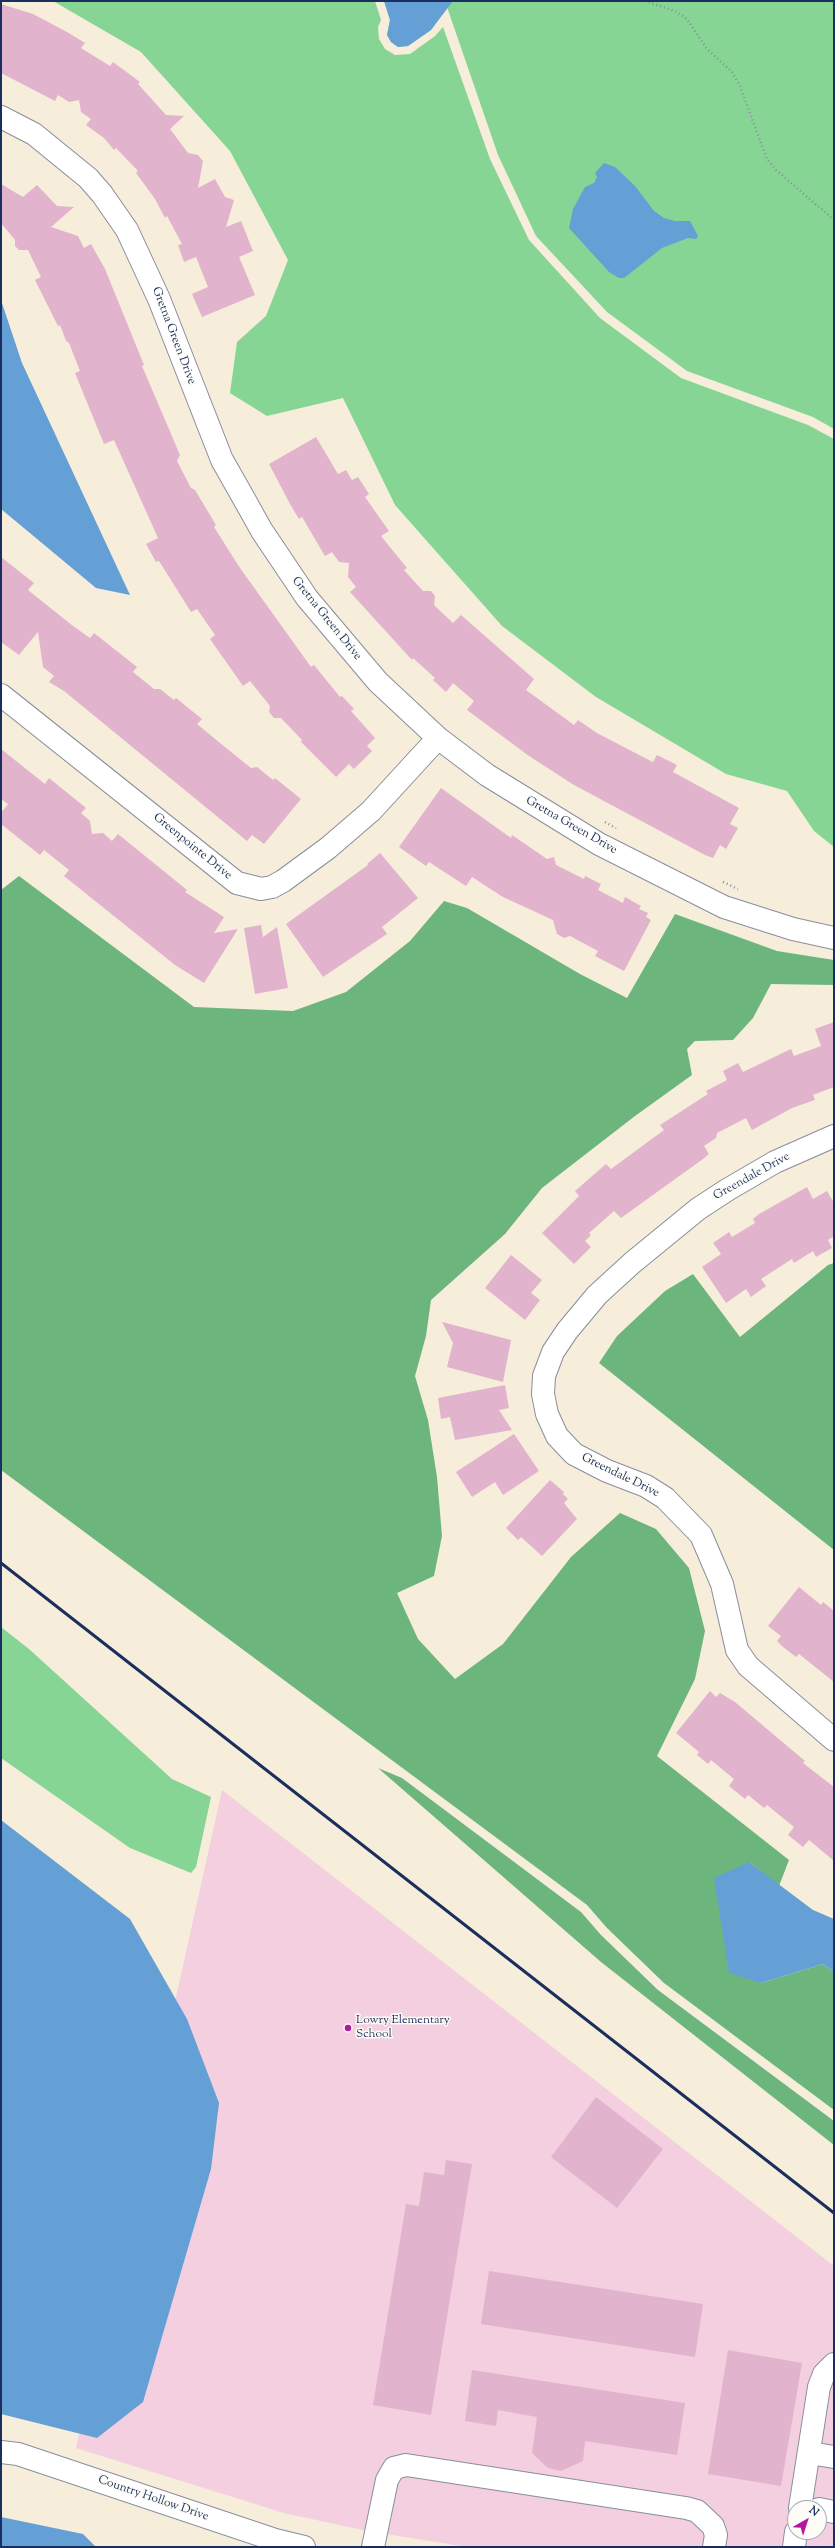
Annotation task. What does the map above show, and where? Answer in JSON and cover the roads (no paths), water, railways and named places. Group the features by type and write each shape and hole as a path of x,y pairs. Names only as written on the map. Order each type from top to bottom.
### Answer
{"street":[{"name":"Gretna Green Drive","path":"1,117 34,134 53,148 102,194 127,230 144,263 222,460 262,531 307,598 334,632 378,682 438,738 487,775 606,847 724,907 793,930 834,938"},
{"name":"Greenpointe Drive","path":"1,695 237,883 261,889 272,887 283,881 328,848 371,811 438,738"},
{"name":"Greendale Drive","path":"834,1136 775,1162 727,1190 698,1209 642,1254 597,1295 567,1331 553,1352 544,1376 542,1394 547,1414 557,1436 574,1454 607,1471 646,1486 670,1503 701,1535 722,1584 736,1650 748,1666 834,1740"},
{"path":"808,2500 809,2453 825,2401 824,2374 834,2364"},
{"name":"Country Hollow Drive","path":"1,2452 18,2454 275,2540 304,2547"},
{"path":"809,2453 834,2457"},
{"path":"373,2547 383,2490 394,2468 406,2465 686,2508 697,2511 713,2526 716,2535 714,2547"}],"water":[{"path":"384,1 453,1 431,30 408,46 398,47 391,42 387,35 390,20"},
{"path":"604,163 615,167 635,186 654,211 664,218 675,221 690,221 698,236 696,239 688,238 662,248 624,278 619,278 609,272 569,228 573,209 585,187 594,183 597,177 595,173"},
{"path":"1,300 22,363 130,595 96,588 1,509"},
{"path":"1,1820 130,1919 187,2019 219,2103 211,2169 143,2402 97,2438 1,2414"},
{"path":"749,1862 813,1910 834,1919 834,1972 823,1964 761,1983 729,1973 714,1878"},
{"path":"1,2517 83,2534 96,2547 1,2547"}],"railway":[{"path":"1,1563 834,2213"}],"place":[{"name":"Lowry Elementary School","path":"348,2028"}]}
